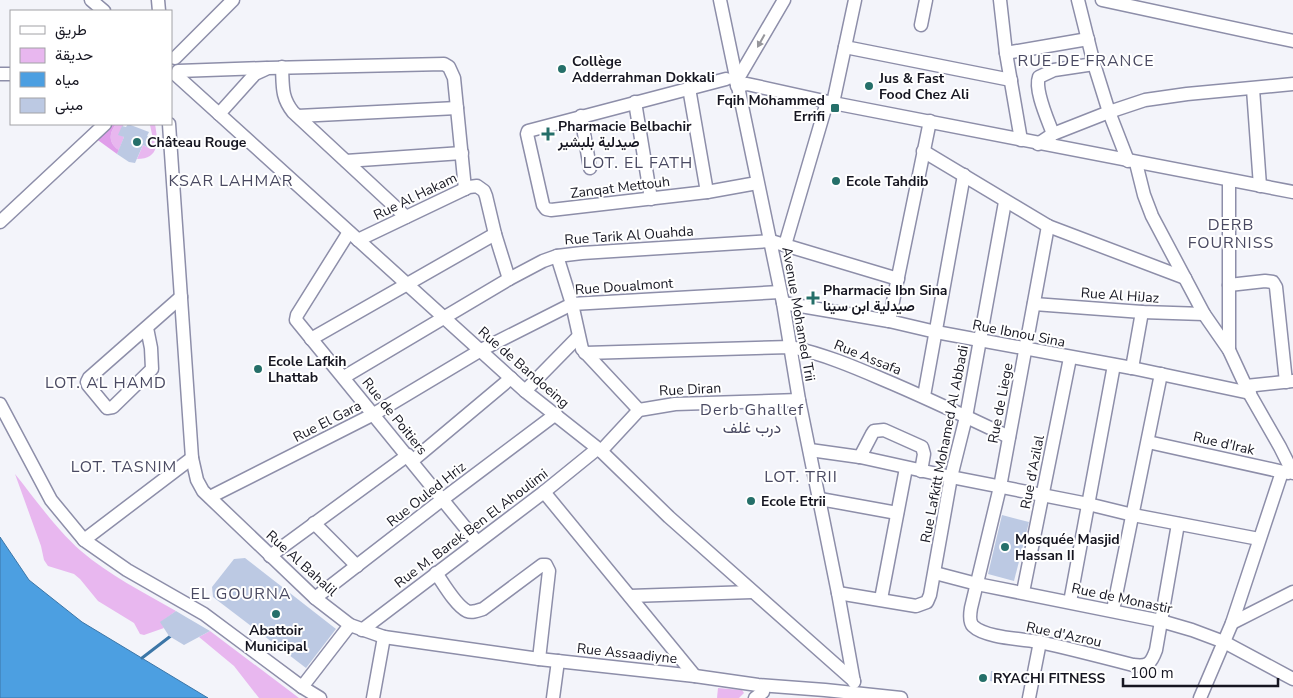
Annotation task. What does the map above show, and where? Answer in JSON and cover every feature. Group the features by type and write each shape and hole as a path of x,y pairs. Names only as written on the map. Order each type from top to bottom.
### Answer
{"street":[{"path":"91,0 103,10"},
{"path":"175,74 179,66 173,56 234,0"},
{"name":"Avenue Mohamed Trii","path":"720,0 733,82 771,241 799,400 820,499 854,681 862,694"},
{"path":"733,82 784,0"},
{"path":"785,245 830,103 855,0"},
{"path":"920,25 926,0"},
{"path":"1000,0 1006,53 1021,140"},
{"path":"1078,0 1094,64 1109,112 1132,162 1152,216 1204,314 1229,350 1248,390 1287,446 1289,473 1259,539 1232,622 1200,698"},
{"path":"1110,1 1293,41"},
{"path":"1006,53 1088,39"},
{"path":"845,47 1011,80"},
{"path":"175,74 268,68 444,64 449,66 454,78 465,189"},
{"path":"1053,134 1037,82 1040,77 1054,70 1094,64"},
{"path":"219,114 255,74 268,68"},
{"path":"282,68 283,95 286,103 406,217"},
{"name":"Rue de Bandoeing","path":"175,74 408,283 525,391 599,450 671,519 854,681"},
{"path":"590,168 582,116 689,88 733,82 1038,144 1293,192"},
{"path":"1038,144 1053,134 1109,112 1160,97 1293,84"},
{"path":"689,88 707,192"},
{"path":"1254,89 1260,186"},
{"path":"635,102 652,199"},
{"path":"298,116 457,108"},
{"name":"Zanqat Mettouh","path":"582,116 527,132 543,205 546,209 652,199 757,183"},
{"path":"889,321 930,121"},
{"path":"0,222 104,125"},
{"name":"Rue Al Bahalil","path":"169,125 192,458 197,480 203,491 210,498 316,598 350,625 384,637"},
{"path":"923,151 1005,202 1048,226 1185,278"},
{"path":"346,161 462,153"},
{"path":"924,396 964,175"},
{"path":"1229,180 1229,350"},
{"name":"Rue Al Hakam","path":"354,236 406,217 465,189 477,186 484,191 509,279"},
{"name":"Rue Lafkitt Mohamed Al Abbadi","path":"838,593 916,606 927,602 930,595 951,477 966,417 1005,202"},
{"name":"Rue de Liege","path":"977,584 1000,487 1048,226"},
{"path":"311,339 495,234"},
{"name":"Rue de Poitiers","path":"354,236 296,316 296,320 478,542"},
{"name":"Rue Tarik Al Ouahda","path":"344,378 509,279 543,261 557,256 591,252 771,241 898,279"},
{"path":"557,256 572,304 580,345 585,353 639,410 599,450"},
{"path":"1229,284 1273,282 1276,287 1289,382"},
{"path":"147,328 151,348 152,369 113,407 107,408 88,385 88,380 181,297"},
{"name":"Rue Ibnou Sina","path":"781,297 936,332 1248,390 1289,382"},
{"name":"Rue Doualmont","path":"481,350 572,304 781,297"},
{"name":"Rue Al HiJaz","path":"1034,304 1142,312 1204,314"},
{"path":"1132,368 1142,312"},
{"path":"525,391 578,337"},
{"name":"Rue Assafa","path":"585,353 791,347 832,358 924,396 1009,437"},
{"name":"Rue El Gara","path":"210,498 374,414 481,350"},
{"name":"Rue d'Azilal","path":"1023,592 1070,358"},
{"path":"1070,602 1114,365"},
{"path":"1113,610 1161,374"},
{"path":"270,556 314,523 410,458 511,378"},
{"name":"Rue Diran","path":"639,410 675,404 799,400"},
{"path":"0,404 51,500 84,540 127,570 204,614 302,687 320,698"},
{"name":"Rue Ouled Hriz","path":"316,598 556,414"},
{"path":"860,457 874,431 884,430 922,447 924,454 921,471"},
{"name":"Rue d'Irak","path":"1148,442 1289,473"},
{"name":"Rue M. Barek Ben El Ahoulimi","path":"362,630 599,450"},
{"path":"810,450 860,457 1133,515 1259,539"},
{"path":"84,540 192,458"},
{"path":"881,599 906,468"},
{"path":"544,492 695,676"},
{"path":"820,499 897,512"},
{"path":"314,523 357,566"},
{"name":"Rue d'Azrou","path":"977,584 970,617 974,627 994,635 1040,642 1142,666 1153,659 1178,524"},
{"path":"436,573 460,606 466,610 476,611 482,609 542,565 546,565 548,571 539,659"},
{"name":"Rue de Monastir","path":"935,573 977,584 1113,610 1192,630 1224,642 1293,679"},
{"path":"630,596 752,592"},
{"path":"1232,622 1293,592"},
{"path":"302,687 350,625"},
{"path":"373,698 384,637"},
{"name":"Rue Assaadiyne","path":"384,637 539,659 695,676 761,693 862,694 895,698"},
{"path":"1029,698 1040,642"},
{"path":"553,698 558,661"}],"green space":[{"path":"115,125 124,125 119,134 124,137 119,150 111,141 112,131"},
{"path":"150,125 155,125 156,148 150,156 137,159 143,145 149,148 153,139"},
{"path":"15,474 55,524 81,551 115,576 176,611 161,622 164,628 144,635 140,634 134,623 98,601 74,574 48,566 44,560 41,546"},
{"path":"210,631 299,698 259,698 234,666 199,637"},
{"path":"718,688 742,690 744,693 739,698 717,698"}],"shaded area":[{"path":"110,125 115,125 111,134 111,141 119,150 117,154 95,138"}],"water":[{"path":"0,537 29,580 82,622 208,698 0,698"}],"building":[{"name":"Château Rouge","path":"131,125 149,132 147,136 153,139 149,148 143,145 135,163 129,162 117,154 124,137 118,135 122,126"},
{"name":"Mosquée Masjid Hassan II","path":"1002,515 1029,522 1014,581 988,574"},
{"name":"Abattoir Municipal","path":"245,558 336,629 306,668 213,597 212,587 234,559"},
{"path":"176,611 210,631 184,645 169,636 160,622"},
{"path":"991,671 1007,672 1006,683 990,681"}],"waterway":[{"path":"142,658 172,635"}],"place":[{"name":"Collège Adderrahman Dokkali","path":"562,69"},
{"name":"Jus & Fast Food Chez Ali","path":"869,86"},
{"name":"Fqih Mohammed Errifi","path":"835,108"},
{"name":"Pharmacie Belbachir صيدلية بلبشير","path":"548,134"},
{"name":"Château Rouge","path":"137,142"},
{"name":"Ecole Tahdib","path":"836,181"},
{"name":"Pharmacie Ibn Sina صيدلية ابن سينا","path":"813,298"},
{"name":"Ecole Lafkih Lhattab","path":"258,369"},
{"name":"Ecole Etrii","path":"751,501"},
{"name":"Mosquée Masjid Hassan II","path":"1005,547"},
{"name":"Abattoir Municipal","path":"276,614"},
{"name":"RYACHI FITNESS","path":"983,678"}],"district":[{"name":"RUE DE FRANCE","path":"1086,60"},
{"name":"LOT. EL FATH","path":"638,162"},
{"name":"KSAR LAHMAR","path":"231,180"},
{"name":"DERB FOURNISS","path":"1231,233"},
{"name":"LOT. AL HAMD","path":"106,382"},
{"name":"Derb Ghallef درب غلف","path":"752,418"},
{"name":"LOT. TASNIM","path":"124,466"},
{"name":"LOT. TRII","path":"801,476"},
{"name":"EL GOURNA","path":"241,593"}]}
